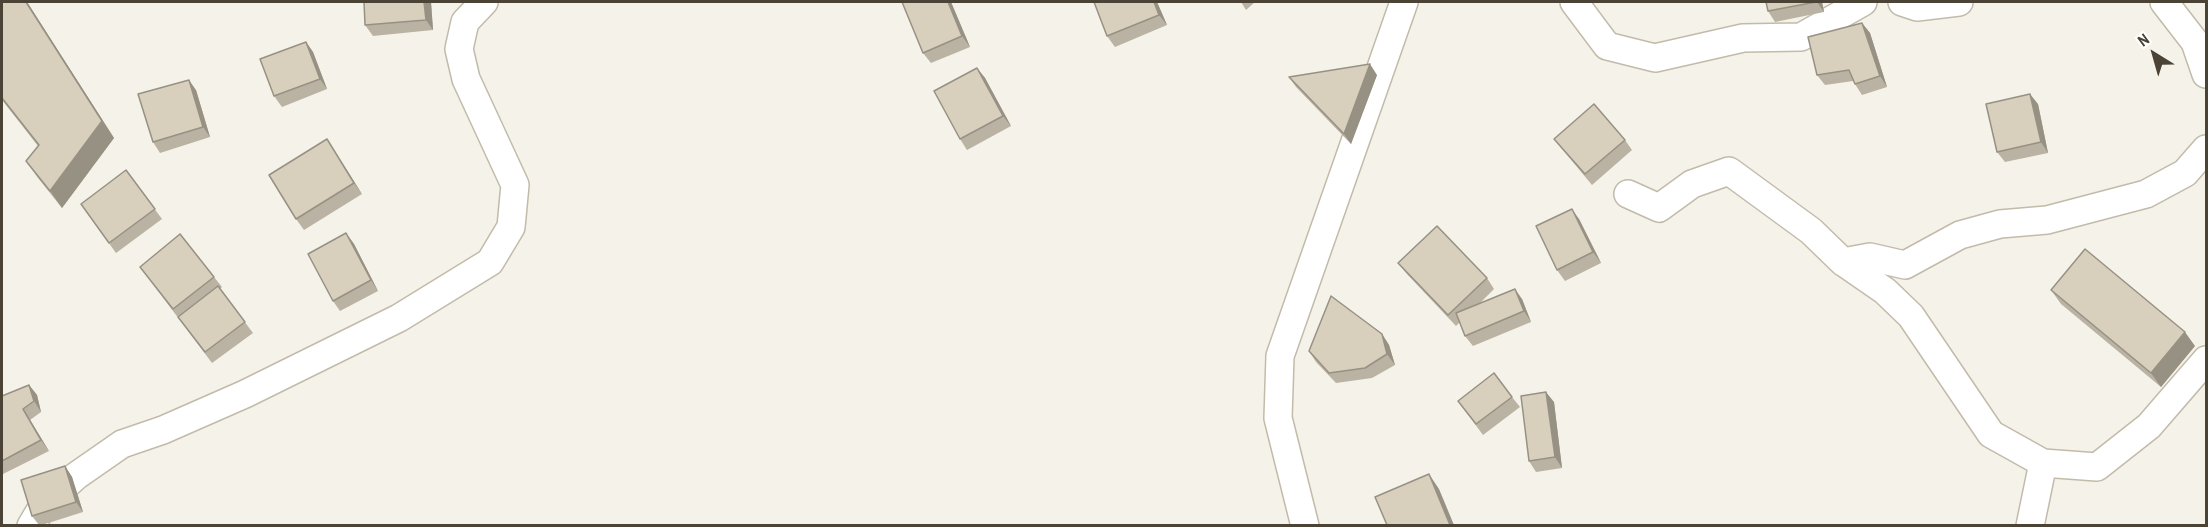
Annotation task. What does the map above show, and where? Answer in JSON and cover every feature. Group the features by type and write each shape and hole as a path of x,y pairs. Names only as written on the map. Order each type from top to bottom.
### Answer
{"street":[{"path":"31,525 43,506 76,476 122,444 163,430 245,394 388,323 490,262 511,227 515,185 466,79 459,50 465,21 484,2"},
{"path":"1305,525 1278,418 1280,356 1404,2"},
{"path":"1574,2 1607,46 1655,58 1743,38 1801,37 1863,2"},
{"path":"1902,2 1917,7 1959,2"},
{"path":"2164,2 2195,42 2206,74"},
{"path":"1843,261 1870,256 1905,265 1960,235 2000,224 2047,220 2135,197 2185,173 2206,149"},
{"path":"1628,194 1659,208 1692,184 1730,171 1811,231 1843,261 1885,291 1911,316 1991,434 2043,463 2097,466 2149,426 2206,360"},
{"path":"2030,525 2043,463"}],"building":[{"path":"2,2 26,2 102,121 50,191 26,161 39,145 2,98"},
{"path":"364,2 424,2 426,20 365,25"},
{"path":"902,2 948,2 962,36 923,53"},
{"path":"1094,2 1154,2 1159,15 1107,36"},
{"path":"1766,2 1816,2 1768,11"},
{"path":"1862,23 1880,76 1855,84 1849,70 1817,75 1808,37"},
{"path":"306,42 320,79 274,96 260,59"},
{"path":"1370,64 1344,134 1289,77"},
{"path":"977,68 1003,116 960,139 934,91"},
{"path":"189,80 203,127 153,142 138,94"},
{"path":"2030,94 2041,142 1997,152 1986,104"},
{"path":"1594,104 1625,140 1585,174 1554,139"},
{"path":"327,139 354,183 296,219 269,175"},
{"path":"126,170 155,209 109,243 81,204"},
{"path":"1572,209 1593,252 1557,270 1536,226"},
{"path":"1437,226 1487,278 1448,315 1398,263"},
{"path":"346,233 371,280 333,301 308,254"},
{"path":"180,234 214,277 173,309 140,267"},
{"path":"2085,249 2185,332 2151,373 2051,290"},
{"path":"218,286 245,322 205,352 178,317"},
{"path":"1515,289 1524,311 1465,336 1456,313"},
{"path":"1331,296 1382,334 1387,354 1365,368 1329,373 1309,351"},
{"path":"1494,373 1512,397 1476,424 1458,401"},
{"path":"29,385 34,401 23,409 41,440 2,461 2,396"},
{"path":"1546,392 1555,457 1529,461 1521,396"},
{"path":"65,466 76,502 32,516 21,480"},
{"path":"1429,474 1450,525 1387,525 1375,497"}]}
